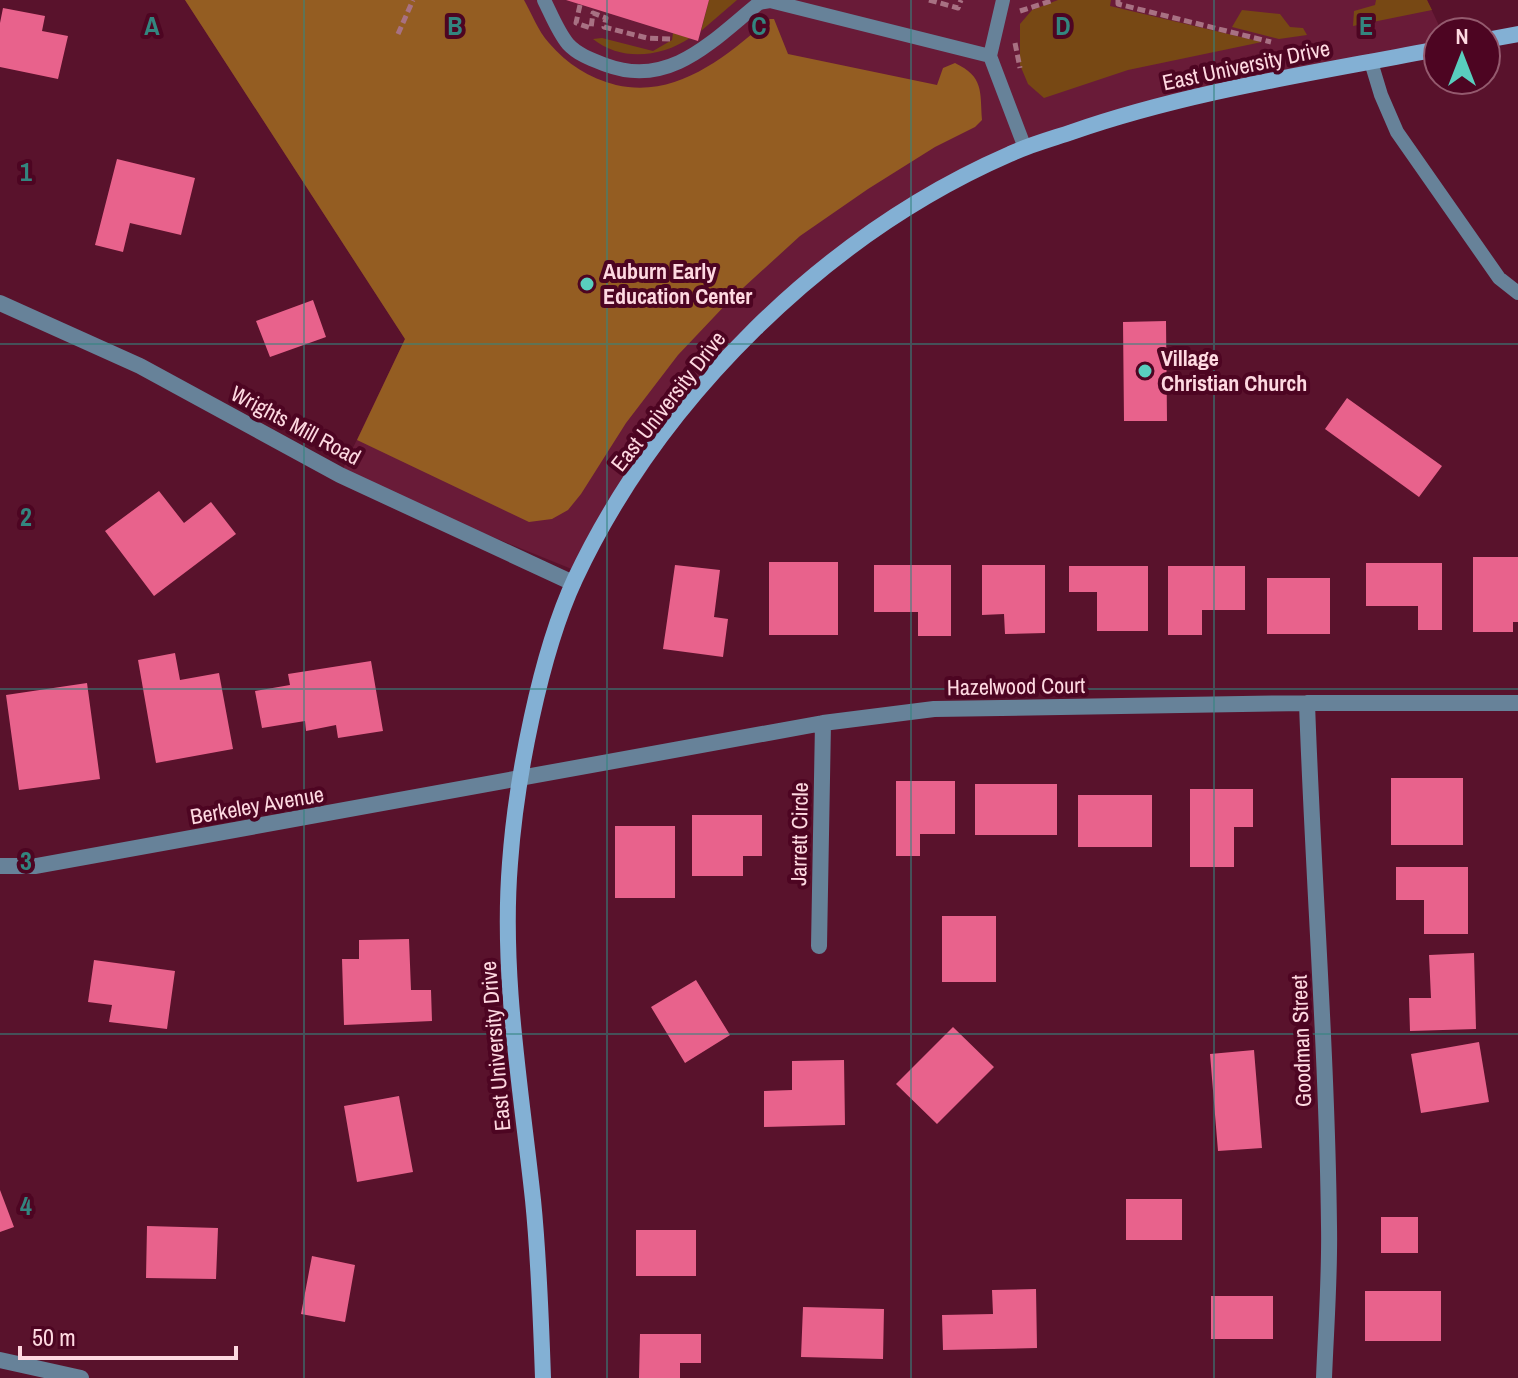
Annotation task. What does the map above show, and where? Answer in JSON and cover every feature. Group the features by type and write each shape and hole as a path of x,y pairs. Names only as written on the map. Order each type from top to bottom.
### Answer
{"main road":[{"name":"East University Drive","path":"543,1378 533,1203 519,1089 509,952 510,863 522,779 542,680 573,583 636,475 704,385 774,312 826,266 888,219 951,182 1025,148 1132,111 1422,52"}],"street":[{"name":"Wrights Mill Road","path":"0,303 140,366 340,475 573,583"},
{"name":"Goodman Street","path":"1307,703 1327,1134 1329,1229 1324,1378"},
{"name":"Hazelwood Court","path":"522,779 823,723 934,709 1518,703"},
{"name":"Jarrett Circle","path":"819,946 823,723"},
{"name":"Berkeley Avenue","path":"0,866 36,866 522,779"},
{"path":"0,1360 81,1378"}],"lane":[{"path":"544,0 568,44 586,58 624,72 659,71 693,56 759,3 770,1 990,56"},
{"path":"1003,0 990,56 1025,148"},
{"path":"1371,62 1397,132 1499,278 1518,293"}],"path":[{"path":"398,34 413,0"},
{"path":"929,0 958,8 961,0"},
{"path":"1118,0 1118,4 1271,42"},
{"path":"580,5 576,23 591,28"},
{"path":"587,35 593,13 606,18 604,27 647,38 671,39"}],"shaded area":[{"name":"Auburn Early Education Center","path":"185,0 1427,0 1434,16 1422,16 1422,52 1162,104 980,168 826,266 704,385 579,572 340,475 405,339"},
{"name":"Auburn Early Education Center","path":"185,0 524,0 545,38 571,64 606,82 639,88 660,86 700,71 774,19 788,54 937,85 943,68 955,63 971,74 979,86 982,120 868,189 800,236 731,299 678,355 626,423 568,510 552,519 529,522 357,440 405,339"},
{"path":"709,0 737,0 701,31"},
{"path":"1058,0 1111,0 1110,6 1262,42 1128,70 1044,98 1028,84 1020,65 1020,24 1032,10"},
{"path":"1376,0 1427,0 1432,10 1353,26 1354,11 1375,5"},
{"path":"1242,10 1280,14 1290,27 1303,28 1307,35 1279,39 1232,27"},
{"path":"673,33 690,38 667,49 642,54 616,51 593,39 602,38 653,51 672,40"}],"building":[{"path":"566,0 709,0 698,41"},
{"path":"3,8 45,16 42,31 68,36 58,79 0,67"},
{"path":"117,159 195,178 181,235 130,223 123,252 95,245"},
{"path":"313,300 326,337 270,357 256,321"},
{"name":"Village Christian Church","path":"1166,321 1167,421 1124,421 1123,322"},
{"path":"1347,398 1442,466 1419,497 1325,429"},
{"path":"159,491 184,523 211,502 236,534 154,596 105,531"},
{"path":"1473,557 1518,557 1518,622 1513,622 1513,632 1473,632"},
{"path":"769,562 838,562 838,635 769,635"},
{"path":"1366,563 1442,563 1442,630 1418,630 1418,606 1366,606"},
{"path":"675,565 720,570 714,617 728,619 723,657 663,649"},
{"path":"874,565 951,565 951,636 918,636 918,612 874,612"},
{"path":"982,565 1045,565 1045,633 1005,634 1004,614 982,615"},
{"path":"1069,566 1148,566 1148,631 1097,631 1097,592 1069,592"},
{"path":"1168,566 1245,566 1245,610 1202,610 1202,635 1168,635"},
{"path":"1267,578 1330,578 1330,634 1267,634"},
{"path":"175,653 180,680 219,673 233,749 156,763 138,660"},
{"path":"371,661 383,731 338,738 336,725 306,731 305,721 262,728 255,691 290,685 288,674"},
{"path":"87,683 100,779 19,790 6,695"},
{"path":"1391,778 1463,778 1463,845 1391,845"},
{"path":"896,781 955,781 955,834 920,834 920,856 896,856"},
{"path":"975,784 1057,784 1057,835 975,835"},
{"path":"1190,789 1253,789 1253,827 1234,827 1234,867 1190,867"},
{"path":"1078,795 1152,795 1152,847 1078,847"},
{"path":"692,815 762,815 762,856 743,856 743,876 692,876"},
{"path":"615,826 675,826 675,898 615,898"},
{"path":"1396,867 1468,867 1468,934 1424,934 1424,900 1396,900"},
{"path":"942,916 996,916 996,982 942,982"},
{"path":"409,939 411,990 431,990 432,1021 344,1025 342,959 359,959 359,940"},
{"path":"1474,953 1476,1029 1410,1031 1409,998 1431,998 1429,955"},
{"path":"94,960 175,971 167,1029 109,1022 112,1005 88,1002"},
{"path":"696,980 730,1035 685,1063 651,1007"},
{"path":"953,1027 994,1067 937,1124 896,1084"},
{"path":"1479,1042 1489,1102 1421,1113 1411,1054"},
{"path":"1254,1050 1262,1148 1218,1151 1210,1054"},
{"path":"844,1060 845,1125 764,1127 764,1091 792,1090 792,1061"},
{"path":"399,1096 413,1172 357,1182 344,1106"},
{"path":"0,1190 14,1227 0,1232"},
{"path":"1126,1199 1182,1199 1182,1240 1126,1240"},
{"path":"1381,1217 1418,1217 1418,1253 1381,1253"},
{"path":"147,1226 218,1228 216,1279 146,1278"},
{"path":"636,1230 696,1230 696,1276 636,1276"},
{"path":"312,1256 355,1265 345,1322 301,1314"},
{"path":"1036,1289 1037,1348 943,1350 942,1315 993,1314 992,1290"},
{"path":"1365,1291 1441,1291 1441,1341 1365,1341"},
{"path":"1211,1296 1273,1296 1273,1339 1211,1339"},
{"path":"803,1307 884,1309 883,1359 801,1357"},
{"path":"640,1334 701,1334 701,1363 680,1363 680,1378 639,1378"}],"place":[{"name":"Auburn Early Education Center","path":"587,284"},
{"name":"Village Christian Church","path":"1145,371"}]}
